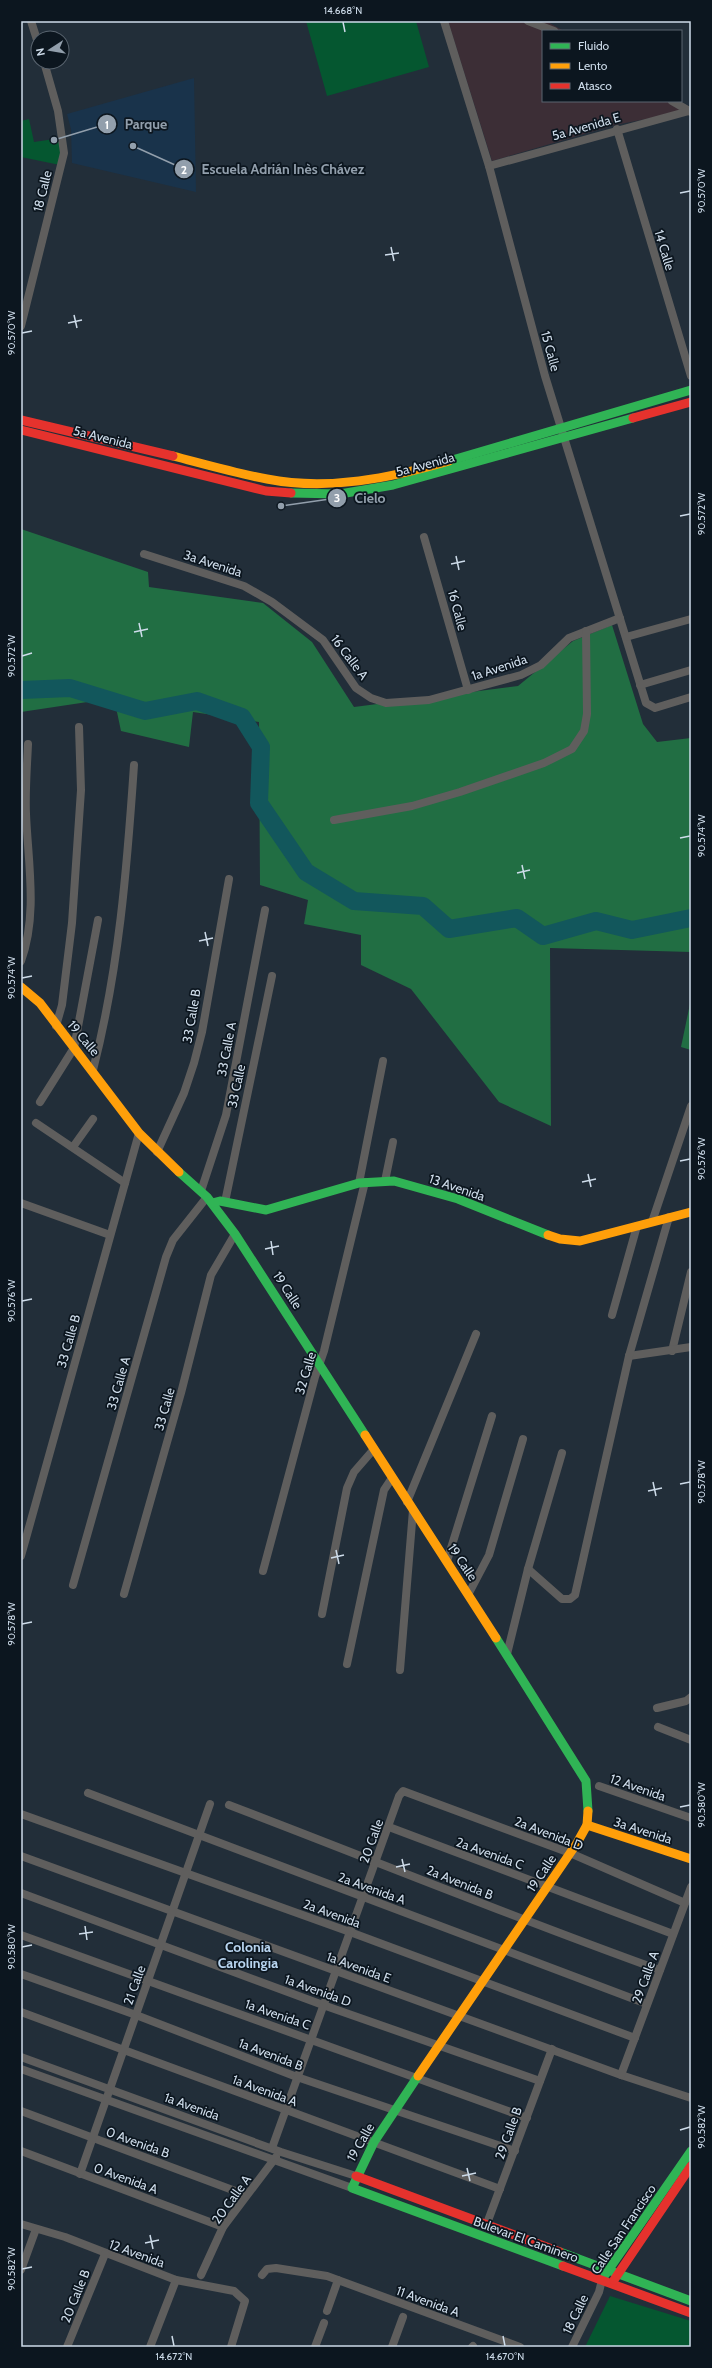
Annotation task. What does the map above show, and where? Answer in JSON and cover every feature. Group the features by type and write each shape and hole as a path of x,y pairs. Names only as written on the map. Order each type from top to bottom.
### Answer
{"main road":[{"name":"5a Avenida","path":"21,420 268,479 312,484 340,484 377,480 411,472 691,390"},
{"name":"5a Avenida","path":"21,430 266,491 299,495 339,496 380,490 691,402"},
{"name":"19 Calle","path":"21,987 40,1003 56,1026 93,1070 139,1133 157,1152 206,1197 235,1234 320,1362 407,1502 414,1510 469,1592 569,1751 586,1781 590,1804 587,1824 549,1887 523,1921 505,1950 438,2045 418,2078 374,2142 356,2176 352,2188"},
{"name":"13 Avenida","path":"206,1197 215,1201 266,1210 362,1182 385,1181 406,1184 458,1199 560,1239 580,1240 691,1212"},
{"name":"3a Avenida","path":"587,1824 691,1859"},
{"name":"Calle San Francisco","path":"602,2280 691,2151"},
{"name":"Calle San Francisco","path":"612,2284 691,2166"},
{"name":"Bulevar El Caminero","path":"356,2176 486,2226 691,2301"},
{"name":"Bulevar El Caminero","path":"352,2188 435,2220 691,2313"}],"street":[{"path":"445,24 453,21"},
{"path":"528,21 551,30"},
{"name":"15 Calle","path":"445,24 489,166 545,376 646,703 650,707 672,704 691,697"},
{"name":"18 Calle","path":"21,326 64,153 58,111 46,70"},
{"path":"674,102 690,111"},
{"name":"5a Avenida E","path":"489,166 690,111"},
{"name":"14 Calle","path":"617,130 691,376"},
{"name":"16 Calle","path":"424,537 468,690"},
{"name":"3a Avenida","path":"144,554 244,586 272,602"},
{"name":"16 Calle A","path":"272,602 324,640 356,688 371,698"},
{"name":"1a Avenida","path":"371,698 386,703 422,701 520,675 541,665 569,638 620,618"},
{"path":"626,636 691,619"},
{"path":"334,820 412,806 460,792 544,763 572,749 584,731 587,714 586,631"},
{"path":"640,685 691,670"},
{"path":"56,1026 62,1005 72,923 81,790 79,727"},
{"path":"21,961 26,946 30,910 31,873 23,813 28,744"},
{"path":"93,1070 113,982 122,919 134,765"},
{"name":"33 Calle B","path":"157,1152 184,1093 194,1063 202,1032 229,879"},
{"path":"21,908 30,910"},
{"name":"33 Calle A","path":"73,1586 166,1257 173,1240 206,1197 226,1115 265,910"},
{"path":"40,1102 74,1048 98,920"},
{"name":"33 Calle","path":"225,1202 272,976"},
{"name":"32 Calle","path":"263,1571 324,1351 362,1182 383,1061"},
{"path":"652,1222 691,1106"},
{"path":"73,1147 93,1119"},
{"path":"36,1123 125,1183"},
{"name":"33 Calle B","path":"21,1556 139,1133"},
{"path":"682,1136 691,1134"},
{"path":"385,1181 393,1142"},
{"path":"21,1203 110,1235"},
{"path":"528,1569 562,1599 570,1599 575,1594 628,1356 669,1217"},
{"path":"612,1315 637,1226"},
{"name":"33 Calle","path":"124,1594 181,1393 211,1275 235,1234"},
{"path":"672,1351 691,1272"},
{"path":"407,1502 476,1334"},
{"path":"628,1356 672,1351 691,1347"},
{"path":"447,1561 492,1416"},
{"path":"469,1592 488,1555 522,1439"},
{"path":"322,1614 347,1488 354,1472 374,1449"},
{"path":"507,1654 528,1569 562,1453"},
{"path":"347,1664 384,1490 392,1478"},
{"path":"400,1670 414,1510"},
{"path":"656,1708 689,1700"},
{"path":"658,1727 691,1740"},
{"name":"12 Avenida","path":"599,1786 691,1818"},
{"name":"20 Calle","path":"272,2148 388,1827 403,1791"},
{"name":"2a Avenida D","path":"403,1791 570,1853 685,1903"},
{"name":"2a Avenida A","path":"88,1793 199,1837 647,2004"},
{"name":"21 Calle","path":"80,2174 210,1804"},
{"name":"2a Avenida B","path":"229,1805 376,1861 523,1921 660,1970"},
{"name":"2a Avenida","path":"22,1816 350,1932 635,2038"},
{"name":"2a Avenida C","path":"388,1827 673,1934"},
{"name":"1a Avenida E","path":"21,1856 621,2075 691,2098"},
{"name":"29 Calle A","path":"621,2075 691,1886"},
{"name":"1a Avenida D","path":"21,1893 323,2005 540,2081"},
{"name":"1a Avenida C","path":"21,1935 527,2118"},
{"name":"1a Avenida B","path":"21,1974 136,2015 297,2077 515,2151"},
{"name":"1a Avenida A","path":"21,2012 500,2189"},
{"name":"29 Calle B","path":"486,2226 552,2049"},
{"name":"1a Avenida","path":"21,2057 281,2152 356,2176"},
{"name":"1a Avenida","path":"21,2069 352,2188"},
{"name":"0 Avenida B","path":"21,2111 246,2195"},
{"name":"0 Avenida A","path":"21,2151 223,2227"},
{"name":"20 Calle A","path":"201,2275 223,2227 246,2195 281,2152"},
{"name":"12 Avenida","path":"21,2224 65,2237 105,2254 176,2280 234,2291 245,2300 232,2347"},
{"path":"21,2270 36,2229"},
{"name":"20 Calle B","path":"67,2347 105,2254"},
{"name":"11 Avenida A","path":"262,2275 267,2269 276,2268 328,2276 520,2347"},
{"path":"150,2347 176,2280"},
{"path":"327,2311 338,2280"},
{"name":"Calle San Francisco","path":"599,2292 602,2280"},
{"name":"Calle San Francisco","path":"599,2292 612,2284"},
{"name":"18 Calle","path":"572,2347 599,2292"},
{"path":"392,2347 403,2316"},
{"path":"315,2347 324,2323"}],"shaded area":[{"path":"448,21 546,21 562,30 542,30 542,102 673,102 687,111 615,125 492,161"},
{"path":"194,78 196,192 72,163 71,129 67,114"}],"green space":[{"path":"306,21 416,21 429,67 327,96"},
{"path":"29,119 34,142 61,138 60,165 21,157 21,121"},
{"path":"21,529 148,572 149,587 263,603 312,642 354,707 518,686 573,641 612,625 643,724 657,742 691,738 691,952 550,948 551,1126 499,1102 411,989 361,965 361,935 304,924 308,900 260,885 259,722 193,712 189,747 121,731 114,698 21,712"},
{"path":"691,999 691,1050 681,1047"},
{"path":"610,2296 691,2321 691,2347 585,2347"}],"waterway":[{"path":"21,690 70,688 145,711 197,701 242,717 261,747 259,803 306,872 354,901 423,906 449,929 517,918 543,936 596,921 632,930 691,918"}],"traffic: fast":[{"path":"449,461 691,390"},
{"path":"291,493 340,494 393,485 633,418"},
{"path":"179,1172 207,1197 235,1234 365,1435"},
{"path":"212,1203 220,1201 266,1210 359,1183 394,1181 458,1199 548,1235"},
{"path":"496,1638 586,1781 588,1811"},
{"path":"418,2076 374,2142 352,2188 563,2266"},
{"path":"605,2275 691,2151"},
{"path":"560,2252 691,2301"}],"traffic: slow":[{"path":"173,456 267,479 313,484 359,481 405,473 449,461"},
{"path":"21,987 40,1003 139,1133 179,1172"},
{"path":"548,1235 560,1239 580,1241 691,1212"},
{"path":"365,1435 496,1638"},
{"path":"418,2076 577,1843 587,1825 588,1811"},
{"path":"587,1825 691,1859"}],"traffic: jam":[{"path":"633,418 691,402"},
{"path":"21,420 173,456"},
{"path":"21,430 266,491 291,493"},
{"path":"614,2280 691,2166"},
{"path":"356,2176 560,2252"},
{"path":"563,2266 691,2313"}],"place":[{"name":"Parque","path":"54,140"},
{"name":"Escuela Adrián Inès Chávez","path":"133,146"},
{"name":"Cielo","path":"281,506"}],"district":[{"name":"Colonia Carolingia","path":"248,1956"}]}
